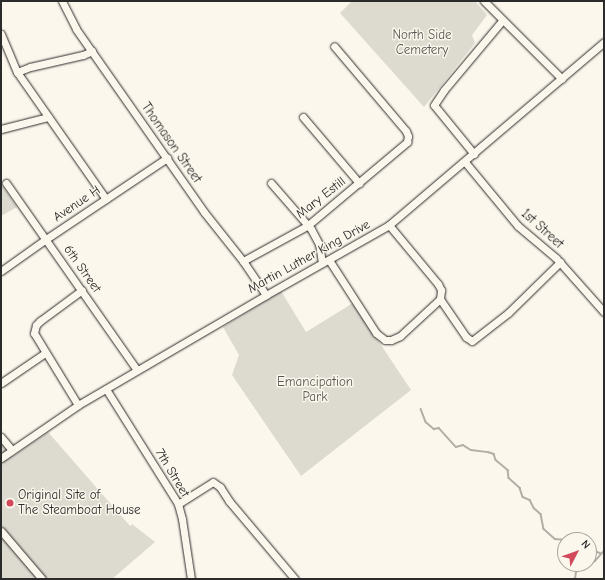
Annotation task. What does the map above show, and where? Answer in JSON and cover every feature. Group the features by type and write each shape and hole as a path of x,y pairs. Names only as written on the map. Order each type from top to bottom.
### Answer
{"street":[{"name":"Thomason Street","path":"62,1 76,29 204,212 243,261 266,295"},
{"path":"484,1 502,21 531,46 562,79"},
{"path":"474,154 434,105 444,90 502,21"},
{"path":"1,34 17,72 106,198"},
{"name":"Martin Luther King Drive","path":"1,458 78,405 389,225 465,162 604,42"},
{"name":"Mary Estill","path":"243,261 307,226 407,142 408,136 406,131 334,46"},
{"path":"17,72 30,67 83,55 92,51"},
{"path":"304,116 359,183"},
{"path":"1,129 48,117"},
{"name":"Avenue H","path":"1,272 46,239 167,158"},
{"name":"1st Street","path":"465,162 518,226 560,262 604,312"},
{"name":"6th Street","path":"6,183 137,370"},
{"path":"271,183 311,229 319,244 322,263"},
{"path":"389,225 438,284 441,290 440,299 466,337 472,341 508,313 560,262"},
{"path":"329,260 376,333 385,340 391,340 400,336 440,299"},
{"path":"78,405 35,337 34,329 40,321 82,290"},
{"path":"1,383 45,353"},
{"name":"7th Street","path":"106,389 178,504 182,519 191,579"},
{"path":"1,437 12,450"},
{"path":"178,504 213,482 220,487 229,501 295,579"},
{"path":"1,531 42,579"}],"green space":[{"name":"North Side Cemetery","path":"352,1 475,1 487,15 472,35 475,43 424,107 340,13"},
{"path":"1,184 17,207 1,216"},
{"name":"Emancipation Park","path":"281,291 306,332 353,303 411,390 301,476 232,375 239,355 223,327"},
{"path":"48,432 130,526 132,524 155,542 112,579 1,579 1,442 13,456"}],"waterway":[{"path":"421,409 426,422 434,429 439,428 456,447 463,445 471,450 494,454 496,460 508,470 509,478 520,488 523,497 530,500 534,508 541,514 544,529 557,539"},
{"path":"597,559 604,551"},
{"path":"575,579 576,572"}],"place":[{"name":"Original Site of The Steamboat House","path":"10,503"}]}
